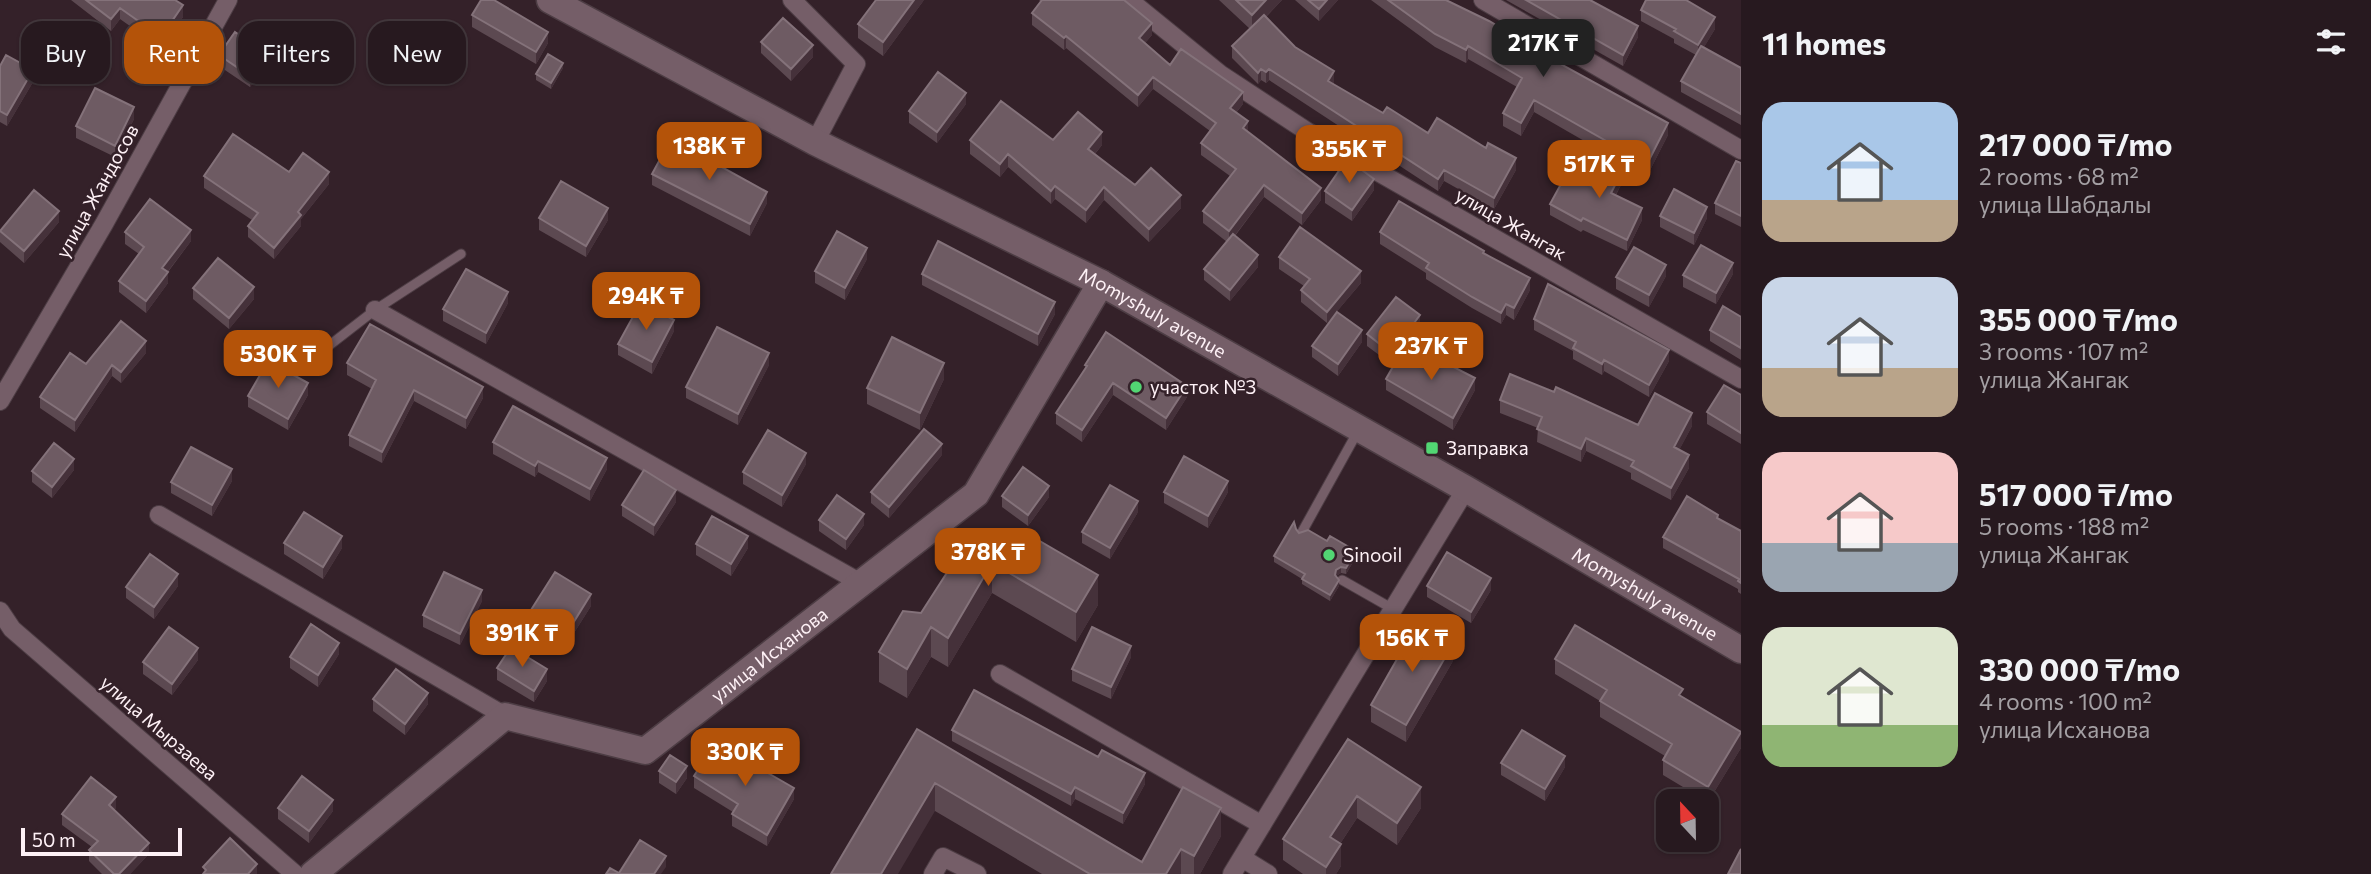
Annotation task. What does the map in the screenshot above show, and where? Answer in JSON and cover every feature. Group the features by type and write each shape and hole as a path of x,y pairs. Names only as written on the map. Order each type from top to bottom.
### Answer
{"main road":[{"name":"Momyshuly avenue","path":"550,0 815,142 1101,283 1466,489 1741,650"},
{"name":"улица Исханова","path":"505,716 645,751 976,494 1101,283"},
{"path":"313,874 505,716"}],"street":[{"name":"улица Жандосов","path":"0,401 104,224 228,0"},
{"path":"792,0 856,64 815,142"},
{"name":"улица Жангак","path":"1129,0 1220,74 1308,132 1741,379"},
{"path":"1483,0 1741,150"},
{"path":"376,310 862,583"},
{"path":"1232,874 1466,489"},
{"path":"159,515 505,716"},
{"name":"улица Мырзаева","path":"0,611 12,628 295,874"},
{"path":"1000,674 1262,825"},
{"path":"933,874 943,857 977,874"},
{"path":"1242,858 1268,874"}],"lane":[{"path":"313,358 376,310 461,254"},
{"path":"1303,532 1359,429"},
{"path":"1342,580 1394,609"}],"building":[{"path":"86,0 175,0 183,5 172,21 138,21 120,8 111,19"},
{"path":"481,0 494,0 548,32 536,52 472,15"},
{"path":"876,0 914,0 883,42 858,24"},
{"path":"1042,0 1124,0 1152,23 1139,38 1170,65 1181,49 1243,92 1230,108 1248,121 1243,128 1321,188 1302,213 1264,185 1229,231 1203,211 1236,169 1201,143 1216,123 1153,77 1138,95 1066,36 1064,38 1032,13"},
{"path":"1236,0 1266,0 1252,15"},
{"path":"1308,0 1327,0 1319,9"},
{"path":"1388,0 1446,0 1489,21 1516,37 1515,39 1668,123 1647,164 1534,100 1521,123 1503,113 1522,78 1468,46 1466,50 1435,34"},
{"path":"1526,0 1590,0 1638,26 1623,55"},
{"path":"1646,0 1686,0 1715,17 1698,45 1674,31 1676,29 1641,10"},
{"path":"1264,15 1295,47 1334,71 1328,81 1383,113 1387,107 1428,133 1437,118 1486,148 1488,143 1516,158 1494,198 1444,170 1438,179 1269,69 1266,72 1261,69 1258,73 1232,46"},
{"path":"783,18 813,45 791,69 761,42"},
{"path":"235,32 238,34 238,68 224,58 224,48"},
{"path":"1701,46 1741,68 1741,114 1681,81"},
{"path":"548,54 563,63 551,83 536,74"},
{"path":"6,55 21,63 21,84 25,84 7,115 0,111 0,66"},
{"path":"938,72 966,93 937,132 909,111"},
{"path":"95,88 134,107 115,146 76,126"},
{"path":"1001,101 1053,140 1078,112 1102,132 1088,149 1135,185 1151,168 1181,195 1149,229 1104,187 1086,210 1055,186 1051,191 1008,154 1000,164 970,140"},
{"path":"233,134 289,172 303,153 329,172 298,212 301,215 274,248 248,226 258,213 204,176"},
{"path":"671,139 767,192 750,224 652,174"},
{"path":"1615,150 1629,158 1611,193 1642,208 1627,240 1583,218 1581,221 1550,204 1567,173 1595,188"},
{"path":"1347,159 1374,179 1352,210 1325,191"},
{"path":"1736,161 1741,163 1741,216 1715,203"},
{"path":"561,181 608,208 586,246 539,218"},
{"path":"1674,189 1707,207 1694,233 1660,216"},
{"path":"34,190 59,211 24,251 0,231"},
{"path":"150,199 191,230 162,268 168,272 146,301 119,281 144,247 125,232"},
{"path":"1399,201 1484,251 1483,253 1530,278 1514,308 1506,304 1501,313 1472,297 1426,268 1429,263 1380,232"},
{"path":"1300,227 1361,271 1327,312 1301,290 1310,279 1279,257"},
{"path":"837,231 867,248 845,288 815,271"},
{"path":"1233,234 1258,255 1230,290 1204,269"},
{"path":"938,241 1055,302 1038,334 922,274"},
{"path":"1701,245 1733,263 1716,293 1683,275"},
{"path":"1634,247 1666,265 1649,295 1616,277"},
{"path":"218,258 254,287 229,318 193,288"},
{"path":"466,269 508,292 486,333 443,309"},
{"path":"1548,284 1669,350 1649,385 1604,360 1602,364 1573,348 1576,342 1534,319"},
{"path":"1396,297 1420,315 1403,338 1407,341 1395,356 1367,334"},
{"path":"641,302 674,320 652,362 618,344"},
{"path":"1723,306 1741,317 1741,348 1710,330"},
{"path":"1337,312 1362,330 1338,364 1312,346"},
{"path":"121,321 146,341 121,372 112,365 75,420 40,397 70,353 86,364"},
{"path":"370,324 483,387 466,418 414,390 382,452 349,435 376,380 347,363"},
{"path":"717,327 769,353 738,414 686,387"},
{"path":"1106,332 1187,386 1166,418 1113,383 1082,430 1056,413"},
{"path":"892,337 944,363 920,413 867,388"},
{"path":"1403,349 1437,369 1442,361 1475,378 1453,418 1386,379"},
{"path":"268,361 308,383 288,419 248,396"},
{"path":"1510,374 1554,392 1556,387 1638,425 1655,393 1692,413 1674,447 1689,455 1671,488 1631,466 1634,461 1586,438 1581,449 1537,429 1542,417 1500,400"},
{"path":"1724,385 1741,395 1741,433 1707,412"},
{"path":"513,406 607,458 590,489 538,461 535,466 493,442"},
{"path":"924,429 942,444 889,507 871,492"},
{"path":"768,430 806,453 782,495 743,472"},
{"path":"54,443 74,459 52,487 32,471"},
{"path":"191,447 232,469 212,505 171,482"},
{"path":"1184,456 1228,481 1208,516 1164,492"},
{"path":"1023,467 1049,486 1028,515 1002,496"},
{"path":"644,470 676,490 654,525 622,505"},
{"path":"1110,485 1138,501 1110,548 1082,532"},
{"path":"837,495 864,514 846,539 819,520"},
{"path":"1687,496 1718,515 1717,518 1741,531 1741,583 1739,579 1663,537"},
{"path":"304,512 342,536 323,567 284,543"},
{"path":"712,516 748,536 731,564 696,544"},
{"path":"1294,522 1299,533 1308,530 1327,541 1330,536 1356,551 1346,568 1336,570 1335,575 1339,580 1330,595 1302,579 1305,574 1274,556"},
{"path":"1012,529 1019,529 1098,575 1076,612 992,563 948,638 931,627 907,669 879,652 903,611 921,613 970,537 1003,545"},
{"path":"1447,552 1491,578 1471,612 1427,586"},
{"path":"150,554 178,574 154,607 126,587"},
{"path":"444,572 482,590 460,634 423,615"},
{"path":"555,572 591,594 562,641 526,618"},
{"path":"311,624 339,643 318,675 290,657"},
{"path":"1417,624 1453,644 1406,725 1371,705"},
{"path":"1575,625 1683,689 1679,695 1741,732 1708,787 1663,760 1672,744 1600,701 1607,690 1555,659"},
{"path":"169,627 198,648 172,684 143,662"},
{"path":"1092,627 1131,646 1111,687 1072,669"},
{"path":"511,647 547,669 534,691 497,668"},
{"path":"396,669 428,693 405,724 373,699"},
{"path":"974,690 1098,757 1102,750 1145,773 1123,813 1075,787 1071,794 952,730"},
{"path":"917,729 1142,862 1183,787 1221,808 1194,856 1181,849 1166,874 1090,874 935,783 881,874 831,874"},
{"path":"1522,730 1565,756 1545,789 1501,763"},
{"path":"1348,739 1421,787 1397,823 1357,796 1330,837 1341,844 1326,867 1283,839"},
{"path":"715,743 757,770 759,768 794,788 767,835 732,814 738,804 694,776"},
{"path":"670,755 687,766 676,782 659,771"},
{"path":"302,776 333,800 309,831 278,808"},
{"path":"91,777 116,797 109,805 149,843 119,874 114,874 89,850 98,841 62,814"},
{"path":"230,838 257,864 248,874 203,874 206,870 203,867"},
{"path":"640,840 666,856 654,874 606,874 610,868 619,873"},
{"path":"1741,849 1741,874 1728,874"}],"place":[{"name":"участок №3","path":"1136,387"},
{"name":"Заправка","path":"1432,448"},
{"name":"Sinooil","path":"1329,555"}]}
